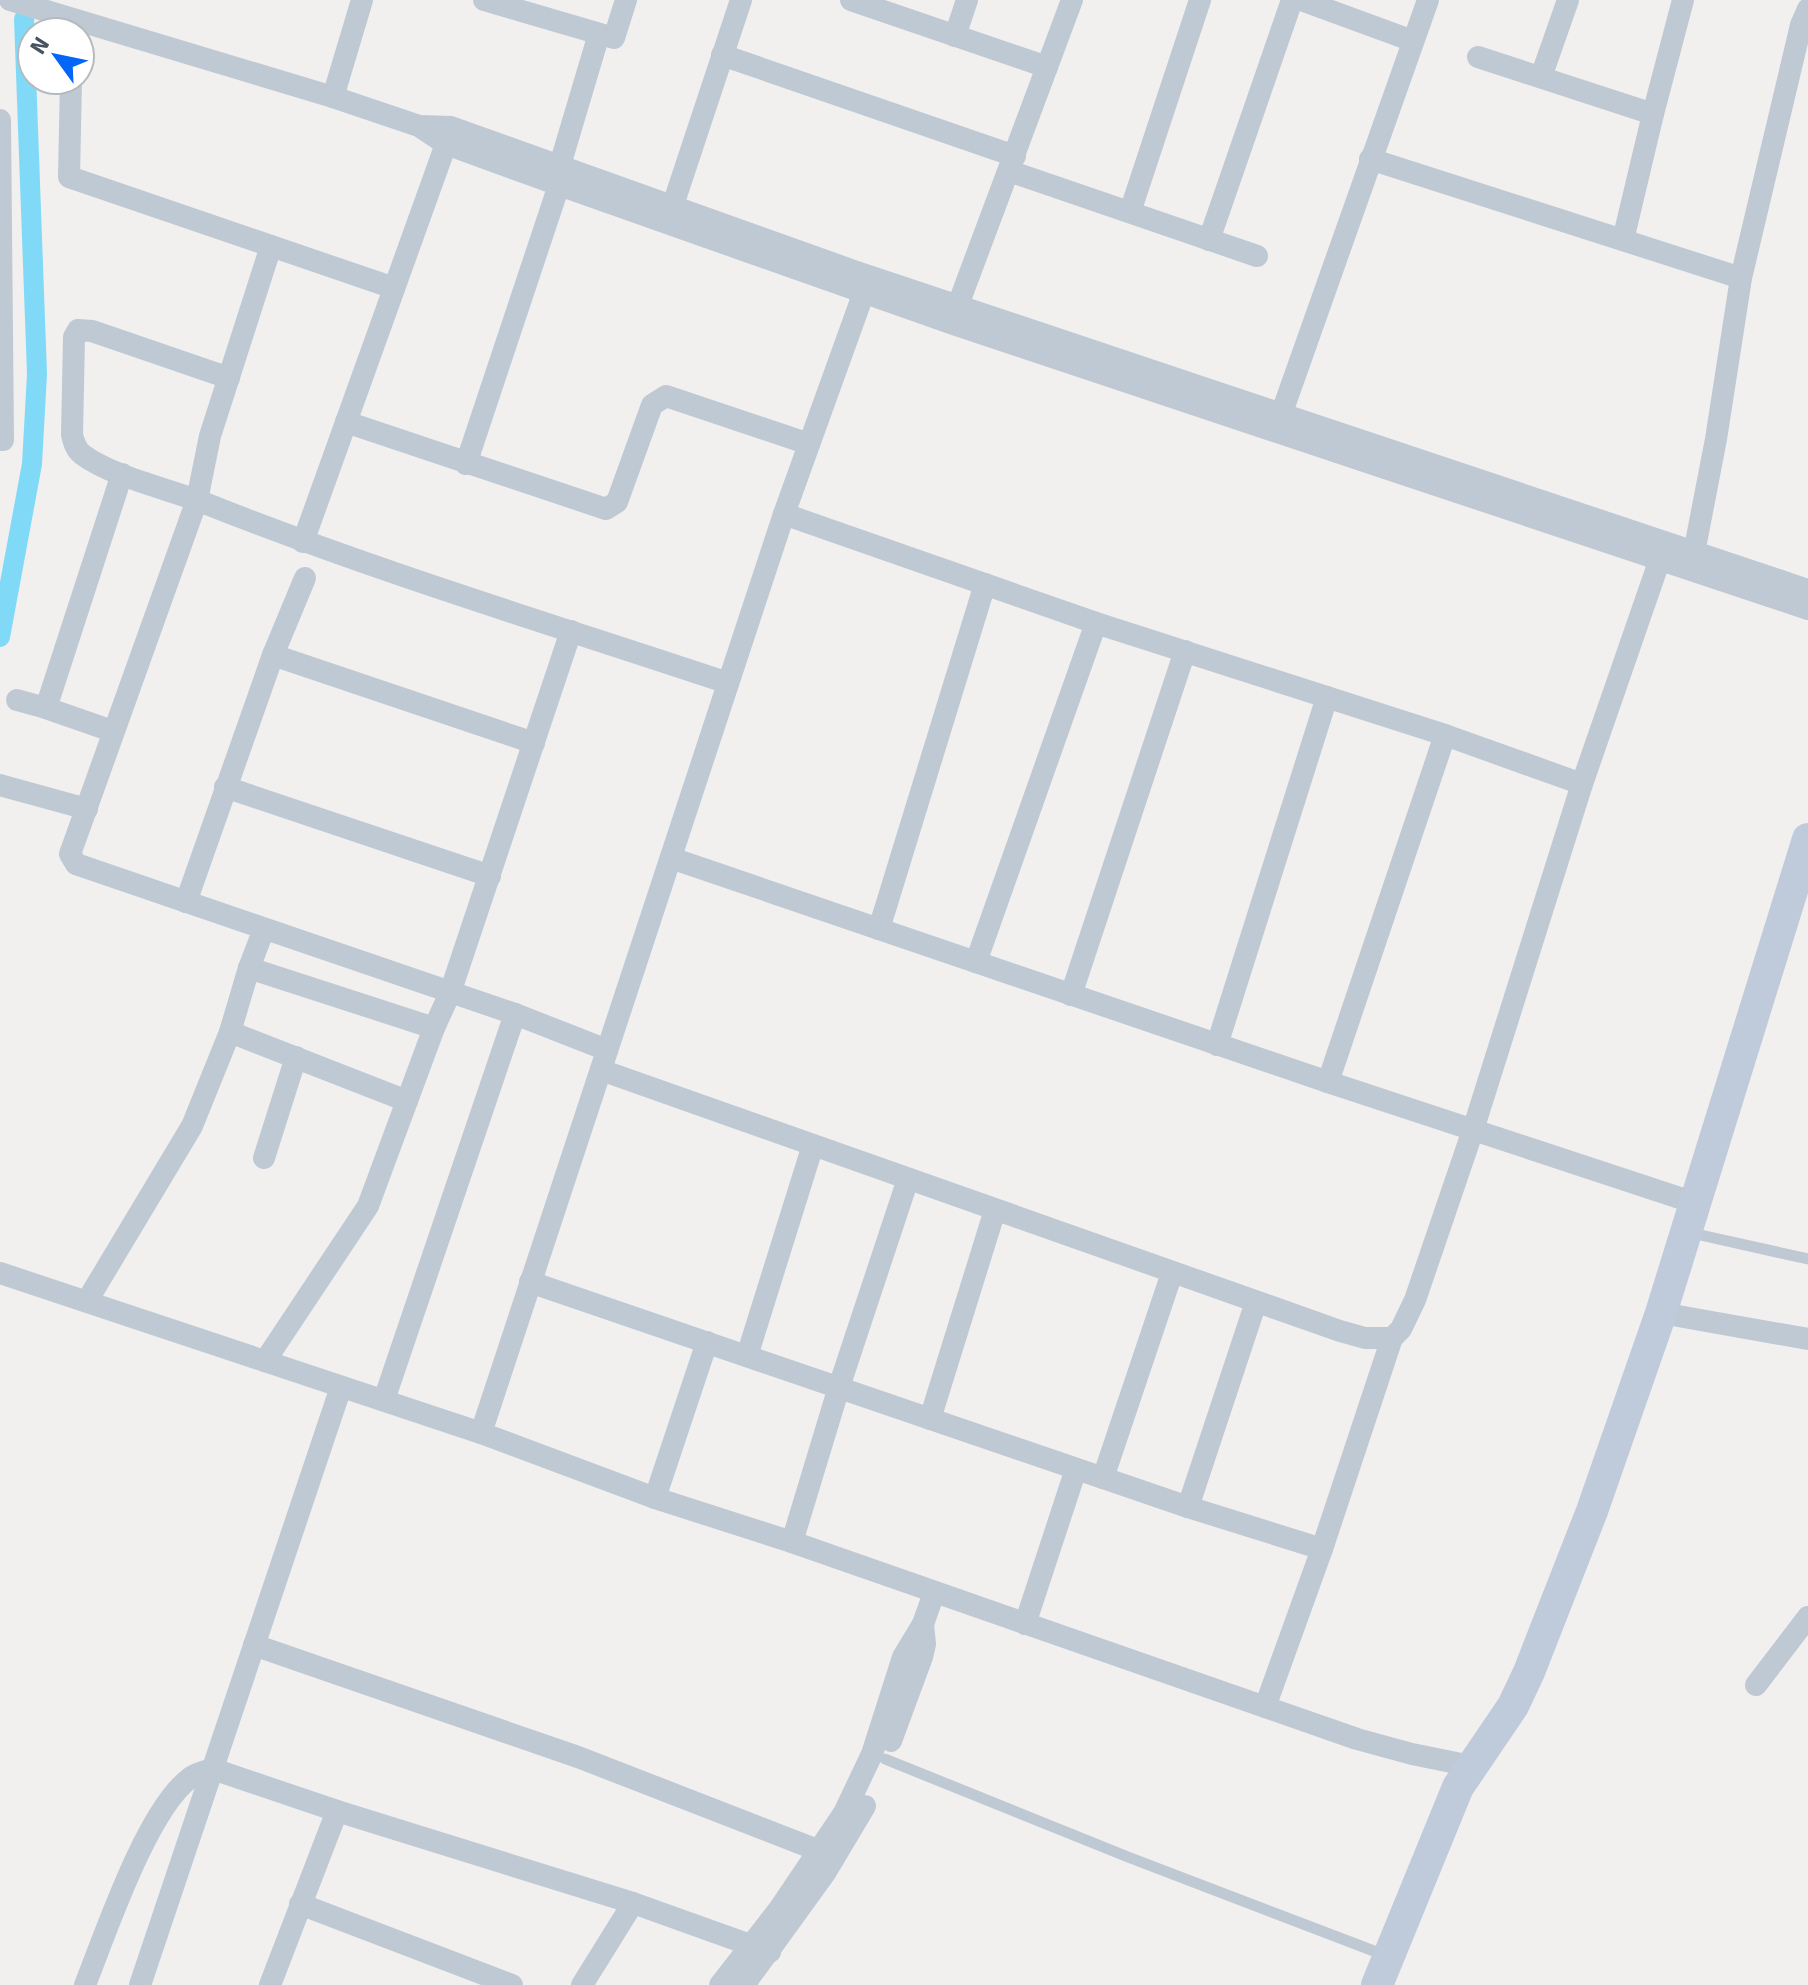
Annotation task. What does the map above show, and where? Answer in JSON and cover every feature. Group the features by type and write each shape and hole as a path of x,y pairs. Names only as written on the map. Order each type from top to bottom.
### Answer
{"street":[{"path":"10,0 48,16"},
{"path":"333,97 362,0"},
{"path":"484,0 614,38 626,0"},
{"path":"673,205 741,0"},
{"path":"955,36 967,0"},
{"path":"958,305 1072,0"},
{"path":"1130,212 1200,0"},
{"path":"1209,240 1292,0"},
{"path":"1301,0 1413,41"},
{"path":"1281,415 1428,0"},
{"path":"1541,77 1568,0"},
{"path":"1623,240 1683,0"},
{"path":"854,1 1047,67"},
{"path":"1694,553 1716,439 1741,278 1801,25 1808,9"},
{"path":"96,33 333,97 419,126 446,144 673,205 854,271 1808,590"},
{"path":"466,464 559,175 599,34"},
{"path":"722,55 1012,163 1130,212 1257,256"},
{"path":"1478,57 1653,114"},
{"path":"71,96 69,177 394,288"},
{"path":"419,126 451,127 559,175 864,292 1281,435 1808,609"},
{"path":"0,134 1,443"},
{"path":"303,542 446,144"},
{"path":"1370,159 1741,278"},
{"path":"271,246 210,436 197,500 70,854 76,864 515,1014 604,1060 813,1145 1256,1302 1365,1338 1392,1338"},
{"path":"481,1433 784,514 864,292"},
{"path":"229,378 92,331 78,330 74,337 72,435 75,445 81,455 122,474 303,542 728,683"},
{"path":"346,422 606,509 617,502 652,405 666,396 809,444"},
{"path":"46,708 122,474"},
{"path":"784,514 1096,623 1445,735 1582,784"},
{"path":"1265,1707 1322,1549 1392,1338 1401,1329 1415,1300 1473,1130 1582,784 1660,559"},
{"path":"186,902 273,655 305,578"},
{"path":"879,929 985,584"},
{"path":"976,962 1096,623"},
{"path":"265,1361 368,1206 450,993 571,631"},
{"path":"1071,995 1185,651"},
{"path":"273,655 534,743"},
{"path":"1217,1045 1327,697"},
{"path":"17,700 112,731"},
{"path":"1328,1082 1445,735"},
{"path":"0,785 87,809"},
{"path":"225,787 490,876"},
{"path":"1383,1971 1458,1787 1513,1706 1529,1672 1592,1511 1661,1313 1808,839"},
{"path":"671,858 1473,1130 1690,1217"},
{"path":"87,1301 192,1126 230,1032 264,929"},
{"path":"249,968 434,1028"},
{"path":"384,1400 515,1014"},
{"path":"230,1032 407,1101"},
{"path":"264,1158 296,1057"},
{"path":"747,1356 813,1145"},
{"path":"792,1542 839,1387 908,1179"},
{"path":"930,1419 995,1210"},
{"path":"0,1273 481,1433 655,1498 792,1542 1357,1739 1471,1766"},
{"path":"1103,1478 1172,1273"},
{"path":"530,1282 1188,1507 1322,1549"},
{"path":"1188,1507 1256,1302"},
{"path":"1661,1313 1808,1339"},
{"path":"655,1498 707,1342"},
{"path":"140,1985 341,1387"},
{"path":"1025,1624 1076,1469"},
{"path":"744,1985 762,1948 844,1813 862,1777 903,1657 923,1624 934,1593"},
{"path":"1756,1685 1798,1645 1808,1617"},
{"path":"720,1985 762,1948 854,1826 885,1759 922,1657 925,1644 923,1624"},
{"path":"254,1645 578,1757 820,1851"},
{"path":"85,1985 133,1868 158,1817 177,1790 193,1776 213,1769 633,1903 762,1948"},
{"path":"270,1985 337,1811"},
{"path":"582,1985 633,1903"},
{"path":"300,1904 512,1985"}],"lane":[{"path":"1690,1217 1808,1259"},
{"path":"885,1759 1128,1857 1383,1971"}],"waterway":[{"path":"0,637 32,464 37,374 27,96"}]}
